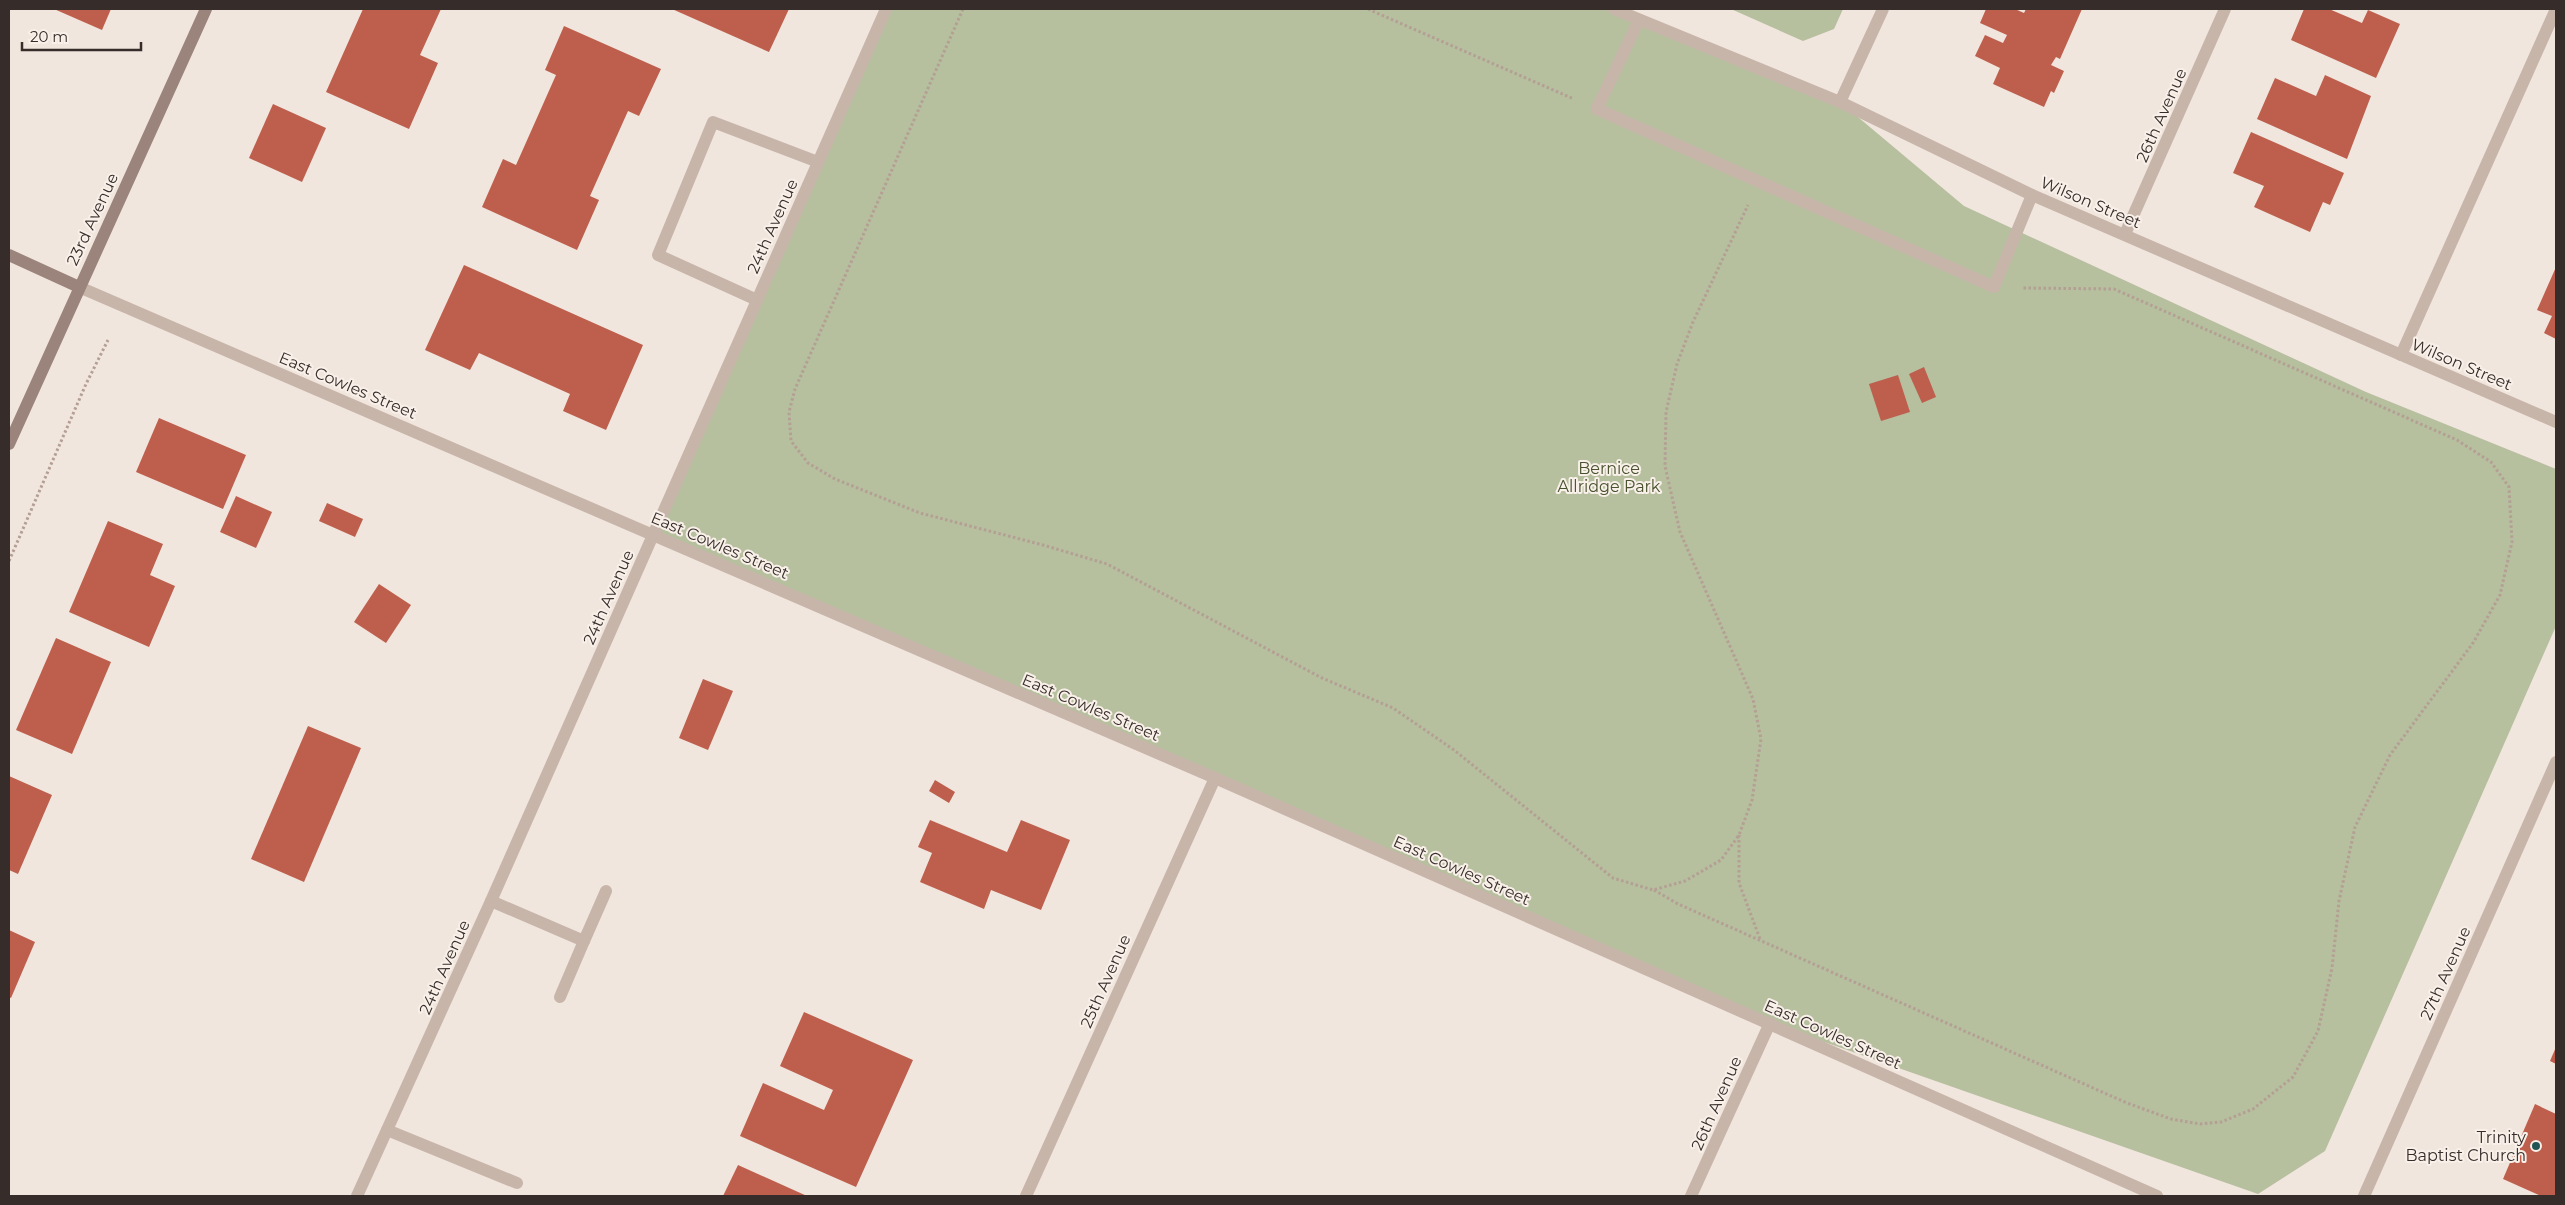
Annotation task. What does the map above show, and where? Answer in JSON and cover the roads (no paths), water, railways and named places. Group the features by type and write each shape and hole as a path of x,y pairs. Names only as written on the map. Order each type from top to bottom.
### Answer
{"street":[{"name":"23rd Avenue","path":"9,444 78,287 206,9"},
{"name":"24th Avenue","path":"357,1196 491,901 886,9"},
{"name":"Wilson Street","path":"1614,9 1840,102 2032,195 2556,422"},
{"path":"1840,102 1883,9"},
{"name":"26th Avenue","path":"2125,234 2225,9"},
{"path":"2401,355 2556,9"},
{"path":"1639,20 1597,109 1994,287 2032,195"},
{"path":"757,300 658,255 713,122 818,162"},
{"name":"East Cowles Street","path":"9,255 78,287 1214,778 2157,1196"},
{"name":"27th Avenue","path":"2364,1196 2556,762"},
{"name":"25th Avenue","path":"1026,1196 1214,778"},
{"path":"560,997 606,891"},
{"path":"491,901 584,941"},
{"name":"26th Avenue","path":"1691,1196 1770,1023"},
{"path":"388,1130 517,1183"}],"place":[{"name":"Trinity Baptist Church","path":"2536,1146"}],"park label":[{"name":"Bernice Allridge Park","path":"1609,477"}]}
